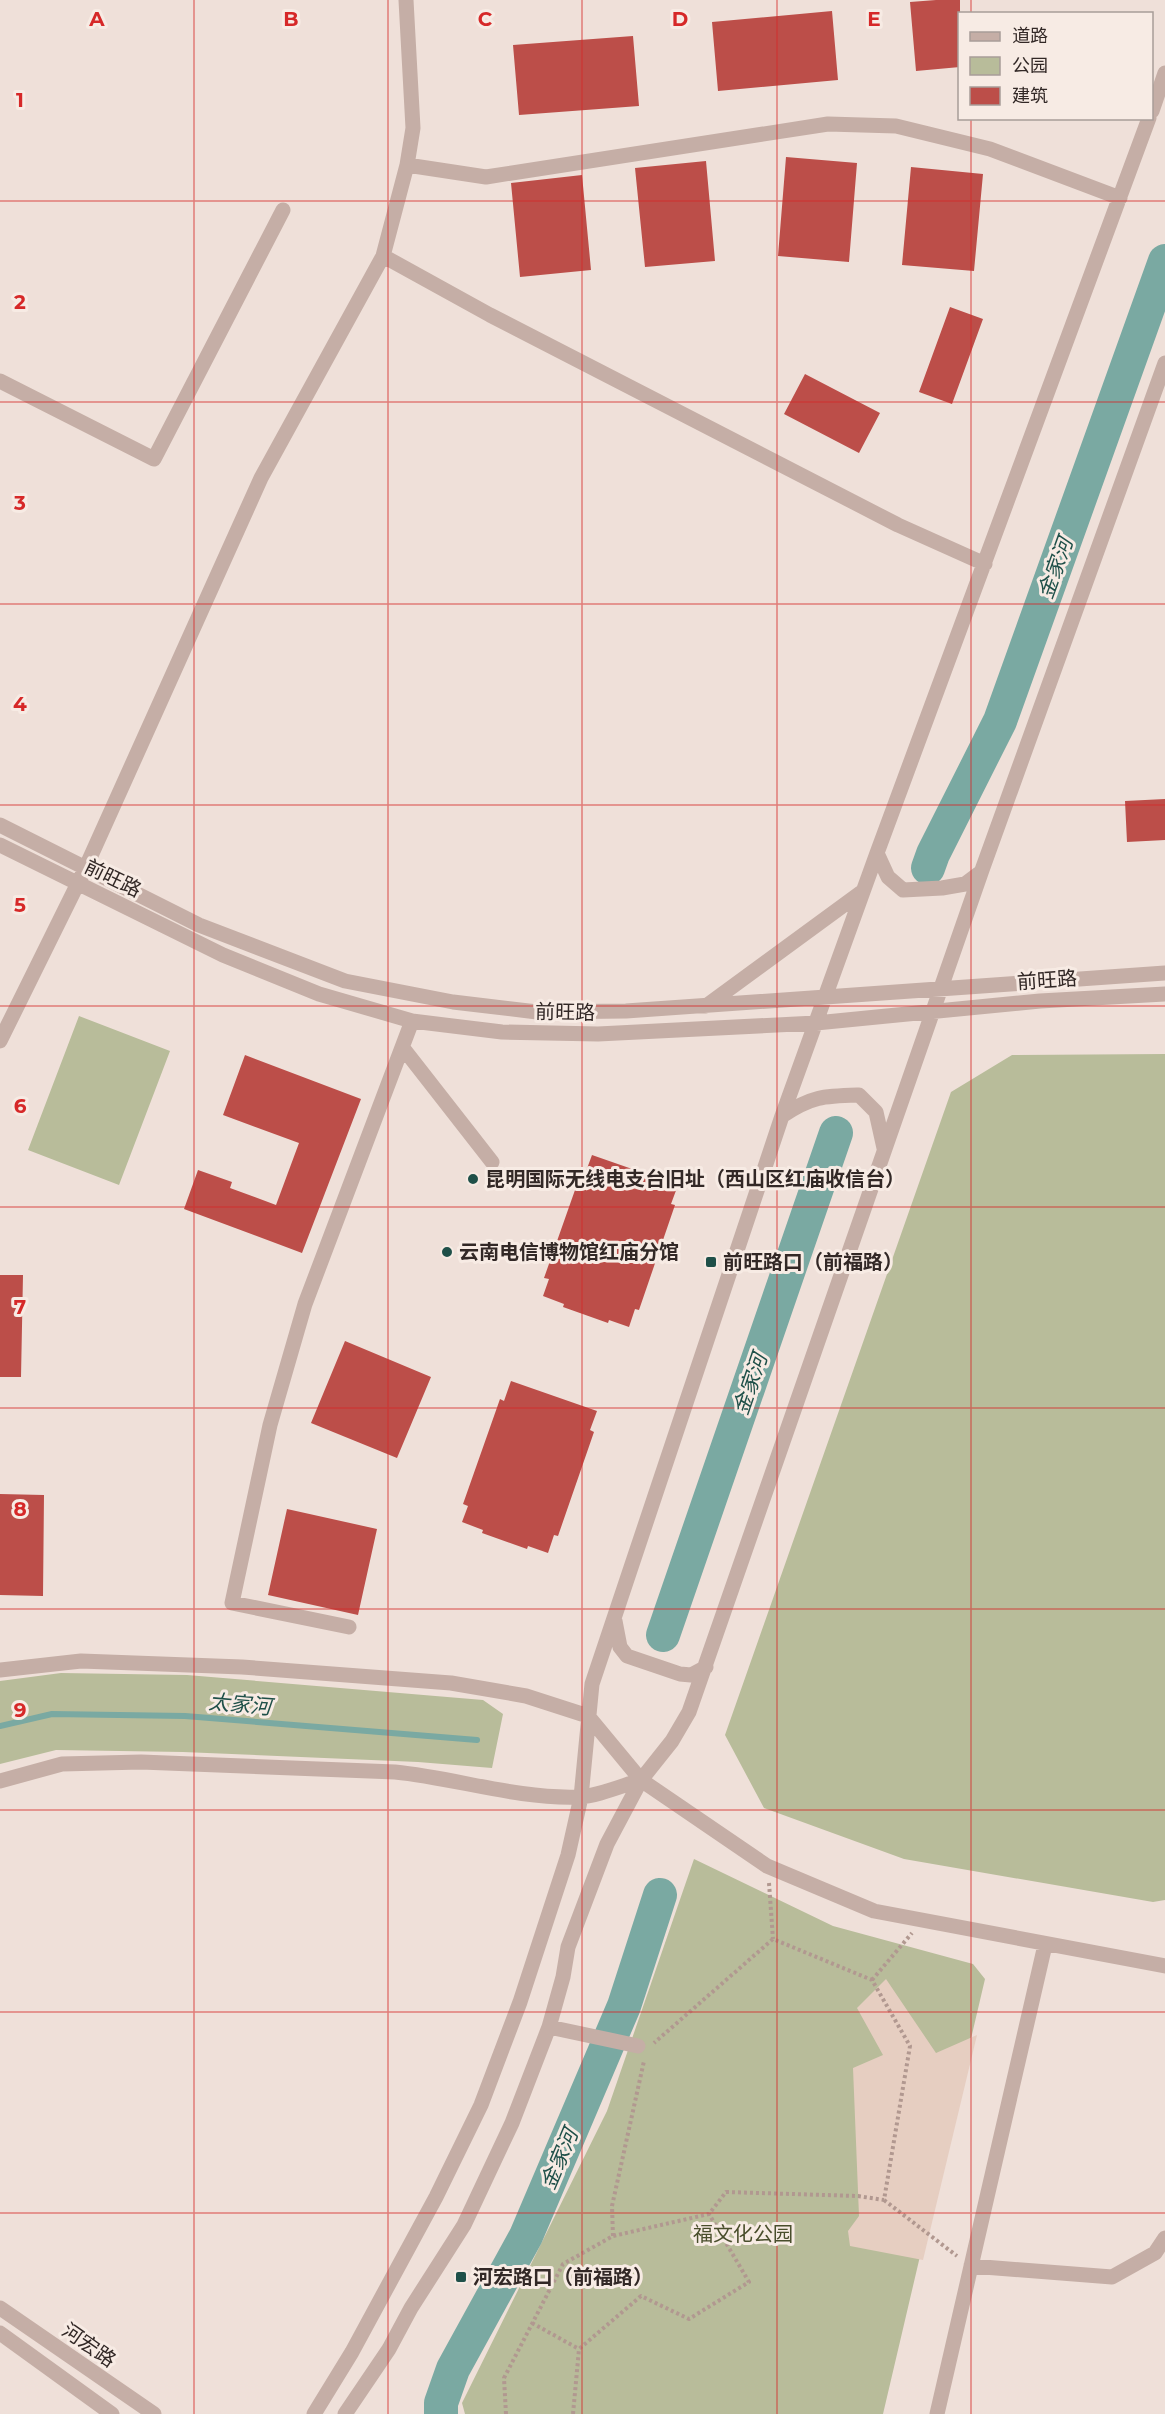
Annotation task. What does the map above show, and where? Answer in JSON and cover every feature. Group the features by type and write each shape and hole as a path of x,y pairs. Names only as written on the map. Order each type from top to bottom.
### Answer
{"street":[{"path":"0,1041 85,869 261,478 383,256 407,165 413,128 406,0"},
{"path":"1153,108 1165,72"},
{"path":"314,2414 352,2352 436,2197 481,2105 520,2002 568,1855 581,1797 592,1684 614,1618 782,1116 1148,120"},
{"path":"407,165 486,177 828,124 896,126 990,149 1120,198"},
{"path":"0,381 154,459 283,210"},
{"path":"383,256 490,315 878,515 985,564"},
{"path":"345,2414 389,2349 411,2308 464,2225 512,2123 549,2027 563,1977 568,1947 607,1844 641,1780 672,1741 689,1712 940,989 1165,363"},
{"name":"前旺路","path":"0,825 199,925 345,981 453,1002 537,1012 626,1011 1165,973"},
{"name":"前旺路","path":"0,845 223,955 319,994 412,1021 502,1032 598,1034 816,1023 932,1013 1040,1000 1165,994"},
{"path":"877,853 888,877 903,890 966,884 982,870"},
{"path":"706,1006 863,891"},
{"path":"349,1627 232,1603 270,1425 305,1304 412,1021"},
{"path":"403,1048 492,1162"},
{"path":"782,1116 804,1101 828,1096 859,1095 876,1112 884,1148"},
{"path":"614,1618 620,1647 627,1656 680,1674 691,1675 706,1667"},
{"path":"0,1670 81,1661 242,1668 452,1683 526,1696 588,1716 641,1780 759,1863 874,1911 1165,1966"},
{"path":"0,1781 62,1764 141,1762 432,1775 530,1796 581,1797 641,1780"},
{"path":"937,2414 1045,1945"},
{"path":"549,2027 642,2048"},
{"path":"971,2266 1112,2277 1155,2253 1165,2238"},
{"name":"河宏路","path":"0,2308 154,2414"},
{"path":"0,2333 112,2414"}],"path":[{"path":"767,1866 773,1939"},
{"path":"872,1980 923,1921"},
{"path":"773,1939 872,1980 910,2046 884,2200"},
{"path":"613,2236 612,2206 642,2048 773,1939"},
{"path":"506,2414 504,2378 563,2264 613,2236 709,2214 726,2192 858,2196 884,2200 971,2266"},
{"path":"573,2414 579,2349 641,2296 689,2319 749,2282 709,2214"},
{"path":"532,2323 579,2349"}],"green space":[{"path":"79,1016 170,1051 119,1185 28,1150"},
{"path":"1165,1054 1165,1900 1153,1902 904,1859 764,1808 725,1735 951,1092 1012,1055"},
{"path":"61,1673 187,1675 483,1700 503,1714 492,1768 418,1762 183,1752 56,1750 0,1764 0,1681"},
{"name":"福文化公园","path":"694,1859 833,1926 973,1964 985,1979 883,2414 465,2414 462,2403 607,2111"}],"shaded area":[{"path":"886,1979 936,2053 977,2035 923,2260 850,2246 848,2231 859,2216 853,2068 883,2055 857,2008"}],"building":[{"path":"960,0 958,67 916,71 910,2"},
{"path":"832,11 838,80 718,91 712,22"},
{"path":"633,36 639,106 519,115 513,45"},
{"path":"786,157 857,163 849,262 778,256"},
{"path":"706,161 715,261 645,267 635,168"},
{"path":"911,167 983,174 974,271 902,265"},
{"path":"582,175 591,270 520,277 511,183"},
{"path":"950,307 983,319 952,404 919,392"},
{"path":"805,374 880,413 859,453 784,414"},
{"path":"1165,799 1165,840 1127,842 1125,801"},
{"path":"245,1055 361,1099 302,1253 184,1209 198,1170 232,1182 230,1188 276,1205 299,1143 223,1115"},
{"path":"592,1155 678,1185 671,1204 675,1205 639,1310 635,1309 629,1327 609,1320 608,1323 563,1307 564,1304 543,1296 549,1279 544,1278 581,1173 585,1174"},
{"path":"0,1275 23,1275 21,1377 0,1377"},
{"path":"345,1341 431,1377 397,1458 311,1423"},
{"path":"511,1381 597,1411 590,1430 594,1432 558,1536 554,1535 548,1553 528,1546 527,1549 482,1533 483,1530 462,1522 468,1506 463,1504 500,1399 504,1401"},
{"path":"0,1494 44,1495 43,1596 0,1595"},
{"path":"287,1509 377,1529 358,1615 268,1595"}],"waterway":[{"name":"金家河","path":"928,868 1000,721 1165,261"},
{"name":"金家河","path":"663,1635 836,1133"},
{"name":"太家河","path":"0,1726 52,1714 185,1716 477,1740"},
{"name":"金家河","path":"441,2414 441,2403 453,2369 526,2236 624,2006 660,1895"}],"place":[{"name":"昆明国际无线电支台旧址（西山区红庙收信台）","path":"473,1179"},
{"name":"云南电信博物馆红庙分馆","path":"447,1252"},
{"name":"前旺路口（前福路）","path":"711,1262"},
{"name":"河宏路口（前福路）","path":"461,2277"}]}
